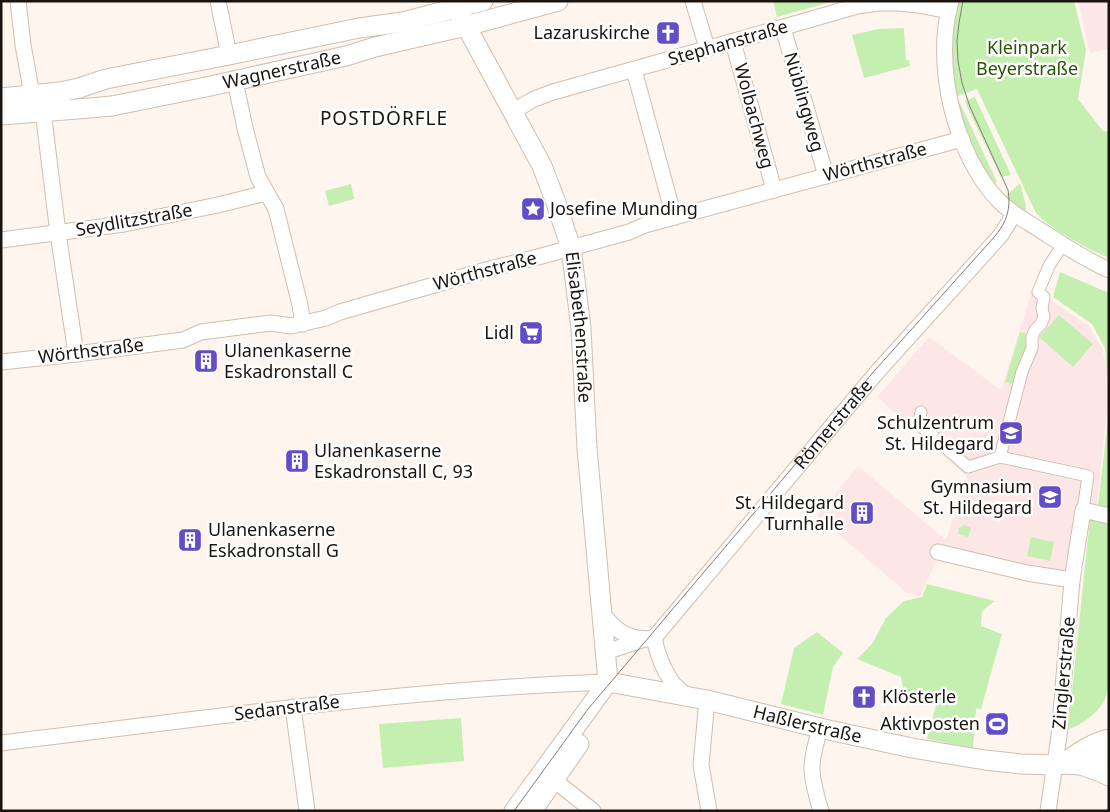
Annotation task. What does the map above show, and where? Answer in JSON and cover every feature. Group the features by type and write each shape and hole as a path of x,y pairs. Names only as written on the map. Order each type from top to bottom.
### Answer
{"street":[{"path":"18,1 23,45 32,95"},
{"path":"218,1 253,160 258,177 276,209 303,324"},
{"name":"Wagnerstraße","path":"1,98 60,92 111,78 358,28 403,22 455,5 484,1"},
{"name":"Wagnerstraße","path":"1,115 112,106 235,81 339,58 375,47 466,26 558,1"},
{"path":"694,1 707,48"},
{"name":"Stephanstraße","path":"512,112 534,99 553,92 848,8 888,3 950,6"},
{"name":"Elisabethenstraße","path":"455,5 542,166 571,248 581,328 587,448 606,652 615,683"},
{"path":"950,6 945,45 946,74 950,102 962,139 974,166 999,202 1014,214 1095,264 1109,270"},
{"name":"Nüblingweg","path":"783,28 826,176"},
{"name":"Wolbachweg","path":"733,42 774,190"},
{"path":"634,70 674,217"},
{"path":"43,111 58,233 76,354"},
{"name":"Wörthstraße","path":"1,362 184,340 200,332 271,323 291,326 303,324 486,270 629,232 645,225 962,139"},
{"name":"Seydlitzstraße","path":"1,240 124,224 192,211 266,193"},
{"name":"Römerstraße","path":"650,638 878,371 1000,235 1014,214"},
{"path":"1000,457 1022,372 1032,348 1032,337 1044,317 1042,308 1044,297 1038,292 1049,266 1063,244"},
{"path":"922,412 919,424 968,467 1000,457 1088,476 1083,510 1109,516"},
{"name":"Zinglerstraße","path":"1048,811 1058,764 1072,580 1083,510"},
{"path":"938,552 1072,580"},
{"path":"603,615 618,630 633,638 650,638"},
{"path":"606,652 650,638"},
{"path":"650,638 672,682 686,696"},
{"name":"Sedanstraße","path":"1,743 395,696 573,683 615,683"},
{"path":"514,811 615,683"},
{"name":"Haßlerstraße","path":"615,683 707,700 820,728 912,748 1021,764 1081,765 1106,741"},
{"path":"707,700 701,765 708,811"},
{"path":"293,707 307,811"},
{"path":"532,811 554,780 593,713"},
{"path":"820,728 812,770 814,788 821,811"},
{"name":"Haßlerstraße","path":"1058,764 1106,741"},
{"path":"1081,765 1109,776"},
{"path":"554,780 594,811"}],"shaded area":[{"path":"1078,1 1109,1 1109,49 1090,53"},
{"name":"Schulzentrum St. Hildegard","path":"1033,288 1089,326 1102,348 1107,369 1108,401 1097,506 1080,507 1070,577 939,554 920,597 907,593 817,516 858,466 946,540 967,477 877,397 929,337 1001,390"}],"green space":[{"path":"773,1 834,1 777,17"},
{"name":"Kleinpark Beyerstraße","path":"956,1 1074,1 1086,50 1078,99 1103,131 1109,132 1109,258 1069,238 1040,217 1035,211 977,89 955,97 950,57"},
{"path":"904,28 906,60 909,60 910,66 864,78 852,35 878,29"},
{"path":"975,97 1011,175 1001,177 968,109 965,101"},
{"path":"960,103 997,182 993,184 974,152 956,104"},
{"path":"1020,183 1026,206 1025,214 1004,198"},
{"path":"351,184 354,199 329,206 325,191"},
{"path":"1060,272 1109,293 1109,394 1105,348 1092,324 1053,297"},
{"path":"1059,315 1093,344 1073,367 1039,337"},
{"path":"1020,332 1030,335 1015,385 1005,382"},
{"path":"1109,411 1109,508 1098,505"},
{"path":"1090,518 1109,522 1109,687 1100,707 1083,722 1068,730"},
{"path":"964,525 971,528 968,537 958,534 959,528"},
{"path":"1031,537 1054,542 1050,561 1027,556"},
{"path":"927,584 995,601 982,611 981,626 1002,634 981,709 976,708 973,748 927,739 936,705 904,693 901,677 857,659 872,644 886,618 904,601 922,597"},
{"path":"817,632 843,653 833,667 823,715 781,704 794,648"},
{"path":"461,718 464,761 383,768 379,724"}],"tram line":[{"path":"514,811 588,709 876,369 1003,225 1009,203 1008,190 970,107 962,83 958,61 957,41 963,1"}],"place":[{"name":"Lazaruskirche","path":"668,33"},
{"name":"Josefine Munding","path":"533,209"},
{"name":"Lidl","path":"531,333"},
{"name":"Ulanenkaserne Eskadronstall C","path":"206,361"},
{"name":"Schulzentrum St. Hildegard","path":"1011,433"},
{"name":"Ulanenkaserne Eskadronstall C, 93","path":"297,461"},
{"name":"Gymnasium St. Hildegard","path":"1050,497"},
{"name":"St. Hildegard Turnhalle","path":"862,513"},
{"name":"Ulanenkaserne Eskadronstall G","path":"190,540"},
{"name":"Klösterle","path":"864,697"},
{"name":"Aktivposten","path":"997,724"}],"district":[{"name":"POSTDÖRFLE","path":"384,118"}]}
